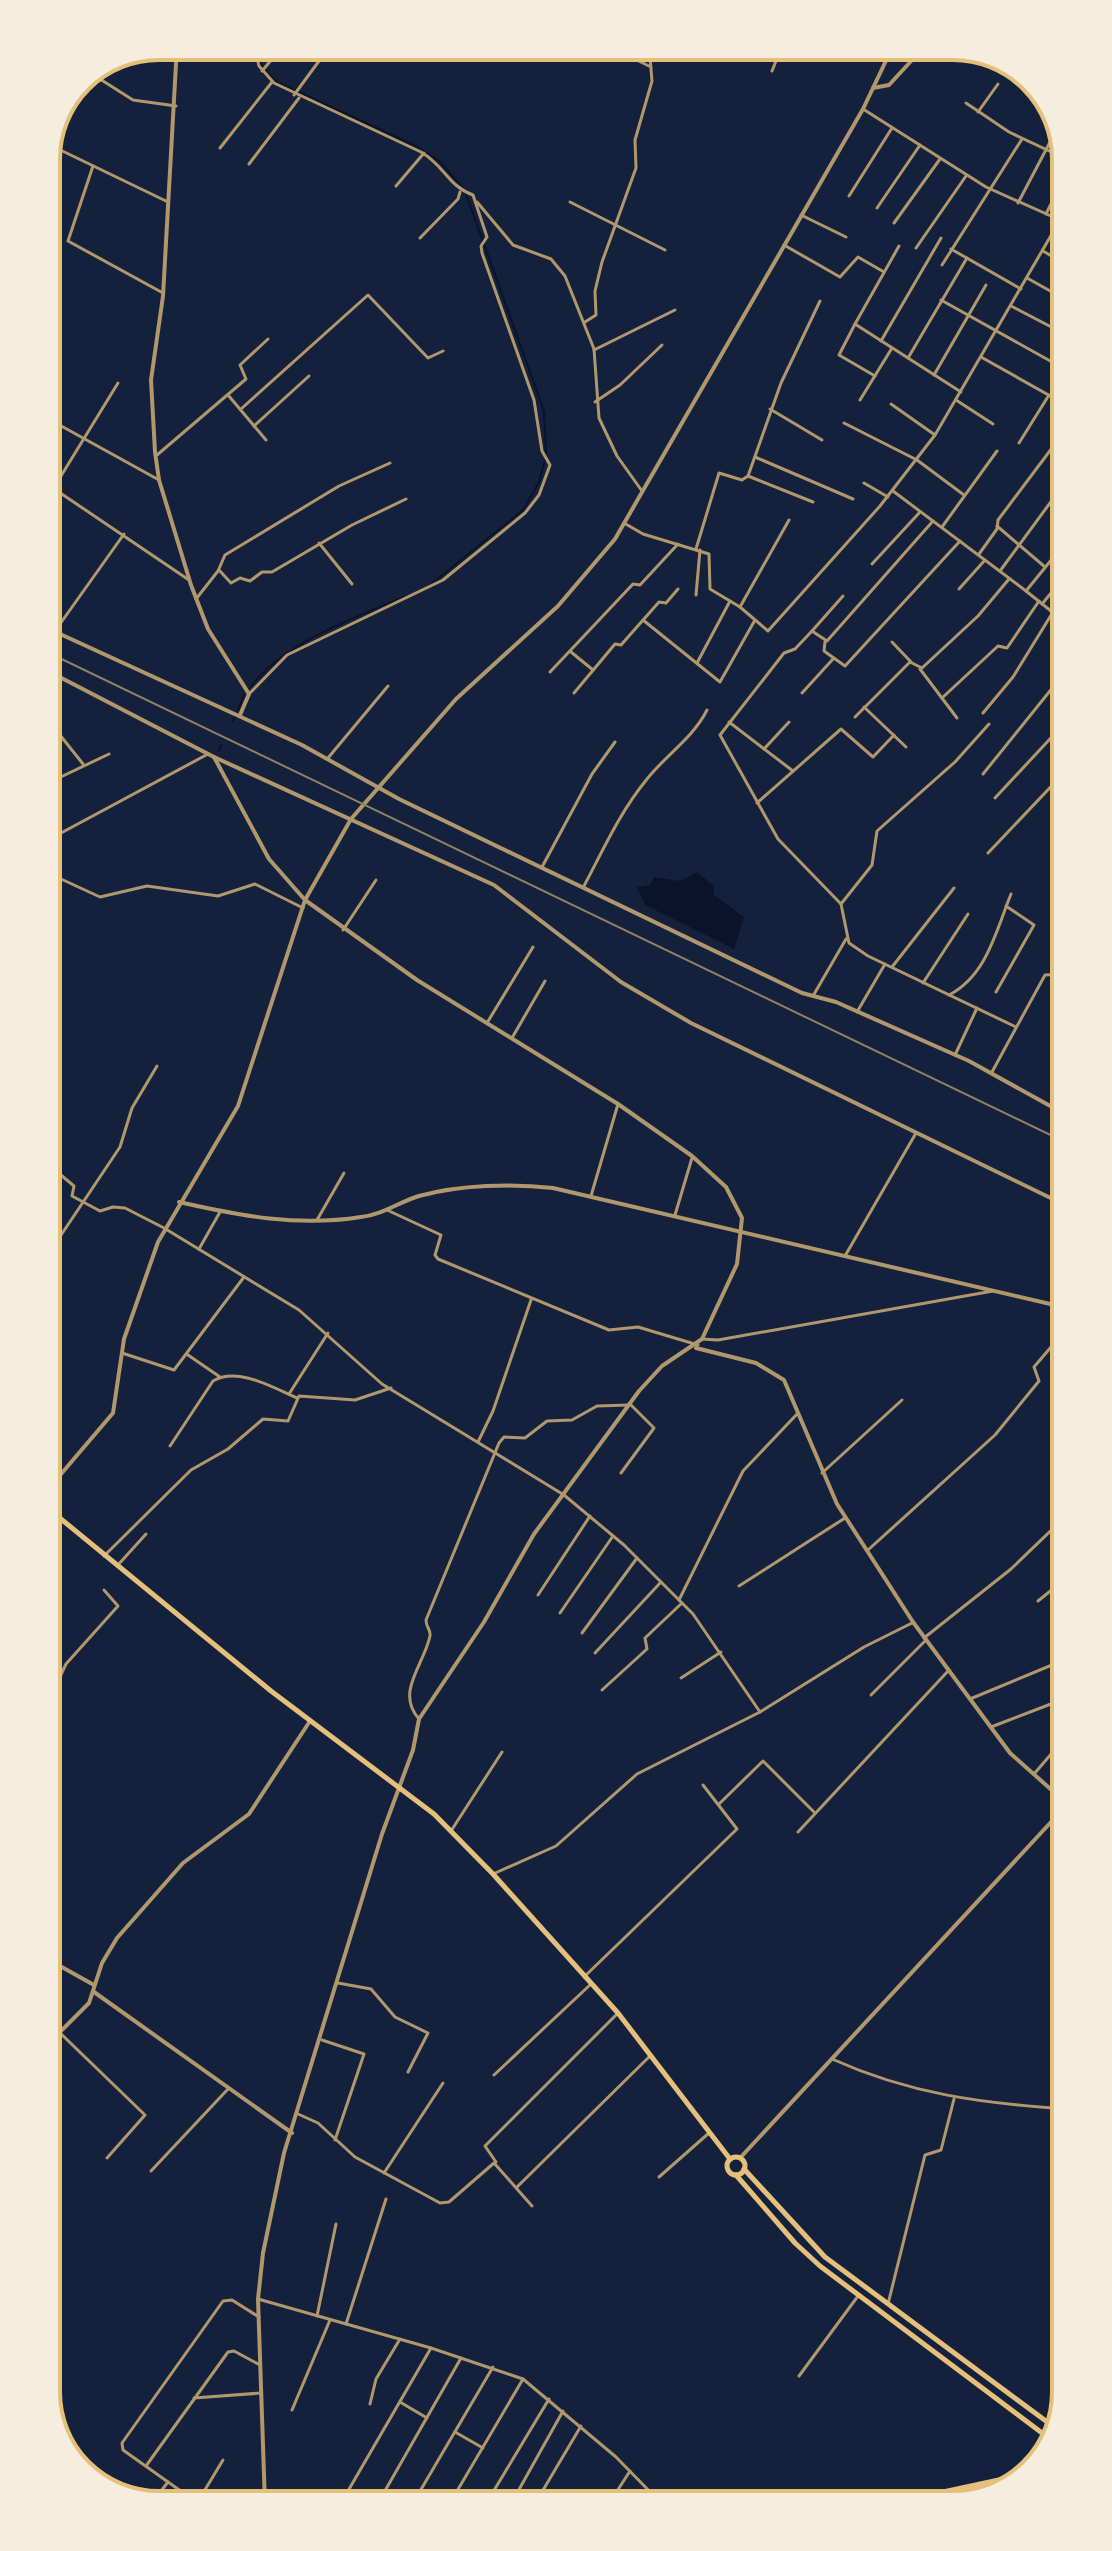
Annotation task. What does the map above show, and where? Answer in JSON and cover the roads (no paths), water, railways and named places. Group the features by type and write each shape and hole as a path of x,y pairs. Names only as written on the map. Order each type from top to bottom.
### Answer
{"main road":[{"path":"60,1519 310,1721 399,1785 451,1831 618,2013 730,2159"},
{"path":"730,2159 740,2158 744,2169 814,2248 1047,2422"},
{"path":"730,2159 728,2169 806,2254 1043,2434"},
{"path":"736,2175 744,2169"},
{"path":"946,2363 953,2353"},
{"path":"948,2491 998,2480"}],"street":[{"path":"177,60 163,293 151,380 155,457 159,480 196,599 208,629 249,694"},
{"path":"259,60 272,82 296,92 299,98 424,153 436,162 461,192 468,193 474,199 513,245 555,262 585,322 594,350 595,402 617,456 642,491"},
{"path":"263,69 271,60"},
{"path":"296,92 320,60"},
{"path":"637,60 651,67"},
{"path":"585,322 596,315 597,282 635,172 635,140 651,85 650,60"},
{"path":"772,71 776,60"},
{"path":"60,1475 113,1413 127,1327 164,1228 238,1106 305,900 351,819 456,699 588,575 624,523 863,109 886,60"},
{"path":"873,88 889,85 912,60"},
{"path":"101,80 133,100 176,106"},
{"path":"220,148 272,82"},
{"path":"978,112 998,84"},
{"path":"249,164 299,98"},
{"path":"966,103 1022,139 1051,151"},
{"path":"863,109 966,176 1052,217"},
{"path":"849,196 892,128"},
{"path":"942,265 1022,139"},
{"path":"1018,203 1050,141"},
{"path":"877,208 920,145"},
{"path":"60,150 170,202"},
{"path":"396,186 424,153"},
{"path":"894,223 940,159"},
{"path":"93,166 68,241 163,293"},
{"path":"916,248 966,176"},
{"path":"420,238 458,199 461,192"},
{"path":"240,715 249,694 287,655 443,580 530,507 550,467 537,410 483,244 486,232 474,199"},
{"path":"570,202 614,227 665,250"},
{"path":"1046,214 1052,202"},
{"path":"801,215 846,237"},
{"path":"624,523 643,534 698,549 712,558 709,588 740,607 765,630 770,630 888,497 935,435 1052,234"},
{"path":"881,341 941,238"},
{"path":"784,245 840,277 858,257 884,272"},
{"path":"875,376 839,355 899,246"},
{"path":"951,249 1021,289"},
{"path":"1042,251 1052,257"},
{"path":"908,358 967,258"},
{"path":"1027,278 1052,292"},
{"path":"934,375 986,285"},
{"path":"241,409 368,295 428,358 443,351"},
{"path":"941,300 1052,362"},
{"path":"696,595 698,549 719,473 745,480 748,476 770,409 820,301"},
{"path":"1011,306 1052,327"},
{"path":"594,350 675,310"},
{"path":"855,324 961,392"},
{"path":"155,457 246,378 240,365 268,339"},
{"path":"595,402 620,385 662,345"},
{"path":"860,400 892,348"},
{"path":"981,357 1052,397"},
{"path":"254,426 309,376"},
{"path":"60,477 118,383"},
{"path":"228,395 266,440"},
{"path":"1019,443 1049,395"},
{"path":"956,400 993,424"},
{"path":"891,404 935,435"},
{"path":"770,409 822,440"},
{"path":"844,423 917,460 964,495"},
{"path":"60,425 159,480"},
{"path":"978,555 1052,449"},
{"path":"942,527 997,451"},
{"path":"755,457 853,499"},
{"path":"196,599 219,570 225,555 339,486 390,463"},
{"path":"748,476 813,502"},
{"path":"864,483 888,497"},
{"path":"893,491 1052,611"},
{"path":"60,493 189,580"},
{"path":"219,570 231,583 240,578 251,581 406,499"},
{"path":"1000,571 1052,500"},
{"path":"872,564 920,512"},
{"path":"740,607 789,520"},
{"path":"933,521 825,642 823,649 842,666 960,541"},
{"path":"997,526 1045,567"},
{"path":"60,624 124,534"},
{"path":"319,543 352,584"},
{"path":"550,672 633,584 640,585 678,544"},
{"path":"1026,591 1052,559"},
{"path":"959,589 985,560"},
{"path":"920,669 978,616 1009,579"},
{"path":"574,693 643,620 678,589"},
{"path":"942,698 996,647 1006,649 1052,590"},
{"path":"813,996 846,939 841,904 786,848 720,736 784,653 795,649 843,596"},
{"path":"697,663 730,601"},
{"path":"983,713 1013,677 1052,614"},
{"path":"643,620 721,682 755,620"},
{"path":"812,631 825,642"},
{"path":"60,633 240,715 542,867 813,996 857,1012 992,1072 1052,1107"},
{"path":"892,642 920,669 957,718"},
{"path":"570,651 593,670"},
{"path":"802,693 833,659"},
{"path":"855,717 911,662"},
{"path":"60,677 211,756 494,885 621,982 691,1023 1052,1199"},
{"path":"328,758 388,686"},
{"path":"983,774 1052,688"},
{"path":"864,707 906,747"},
{"path":"584,886 622,812 655,769 694,732 707,710"},
{"path":"729,722 793,771"},
{"path":"764,749 789,722"},
{"path":"841,904 872,865 877,831 955,762 989,724"},
{"path":"757,803 841,729 873,757 894,735"},
{"path":"60,735 84,766"},
{"path":"995,798 1052,737"},
{"path":"542,867 592,774 615,742"},
{"path":"60,777 109,754"},
{"path":"60,834 211,756"},
{"path":"211,756 269,859 305,900 343,930 618,1104 692,1156 726,1187 740,1212 742,1232 731,1279 702,1339 654,1373 629,1405 534,1534 484,1622 419,1719 413,1750 399,1785 292,2133 263,2253 258,2299 265,2491"},
{"path":"988,853 1052,786"},
{"path":"60,879 100,897 147,886 218,896 255,884 303,908"},
{"path":"343,930 376,880"},
{"path":"892,967 954,888"},
{"path":"949,995 964,988 978,973 1011,894"},
{"path":"996,992 1034,925 1006,906"},
{"path":"923,983 968,914"},
{"path":"846,939 860,952 1016,1027"},
{"path":"487,1023 533,947"},
{"path":"857,1012 885,964"},
{"path":"992,1072 1045,975 1052,975"},
{"path":"512,1038 545,981"},
{"path":"955,1055 977,1008"},
{"path":"60,1237 120,1147 132,1108 157,1066"},
{"path":"591,1196 618,1104"},
{"path":"845,1256 916,1133"},
{"path":"675,1215 692,1156"},
{"path":"317,1220 344,1173"},
{"path":"60,1174 74,1186 72,1196 83,1204 100,1211 113,1207 125,1208 164,1228 299,1310 328,1333 375,1379 494,1455 564,1495 637,1558 680,1602 721,1652 760,1712"},
{"path":"179,1202 274,1222 365,1217 425,1195 538,1186 675,1215 1052,1304"},
{"path":"386,1210 441,1235 435,1255 438,1259 531,1300 609,1330 635,1326 756,1363 778,1374 799,1412 822,1473 845,1518 913,1622 1010,1753 1052,1790"},
{"path":"199,1249 220,1212"},
{"path":"122,1352 174,1370 244,1277"},
{"path":"702,1339 718,1340 993,1291"},
{"path":"477,1444 493,1411 531,1300"},
{"path":"289,1395 328,1333"},
{"path":"867,1552 1000,1430 1039,1381 1034,1367 1052,1346"},
{"path":"188,1355 220,1377 255,1379 297,1398"},
{"path":"170,1446 213,1381 220,1377"},
{"path":"104,1556 191,1470 228,1449 263,1419 288,1421 297,1398 305,1394 355,1400 372,1397 391,1388"},
{"path":"822,1473 902,1400"},
{"path":"419,1719 410,1708 409,1696 431,1635 426,1620 502,1439 525,1438 542,1422 567,1421 597,1406 629,1405 654,1428 621,1473"},
{"path":"602,1690 647,1649 644,1639 680,1602 743,1471 799,1412"},
{"path":"538,1595 590,1516"},
{"path":"739,1586 845,1518"},
{"path":"871,1695 925,1639 1011,1569 1052,1530"},
{"path":"117,1566 146,1534"},
{"path":"560,1613 613,1536"},
{"path":"582,1633 637,1558"},
{"path":"595,1653 661,1582"},
{"path":"60,1677 66,1664 118,1606 104,1590"},
{"path":"1038,1601 1052,1590"},
{"path":"493,1874 556,1846 637,1774 760,1712 864,1647 913,1622"},
{"path":"681,1678 721,1652"},
{"path":"970,1699 1052,1665"},
{"path":"798,1832 949,1670"},
{"path":"991,1727 1052,1704"},
{"path":"60,2031 89,2003 102,1963 117,1938 183,1863 249,1814 310,1721"},
{"path":"451,1831 502,1752"},
{"path":"1034,1774 1052,1753"},
{"path":"719,1804 763,1761 815,1813"},
{"path":"584,1977 735,1832 737,1826 703,1785"},
{"path":"740,2158 1052,1821"},
{"path":"60,1966 95,1985"},
{"path":"338,1983 371,1989 395,2017 428,2033 408,2072"},
{"path":"494,2075 591,1984"},
{"path":"94,1992 292,2133"},
{"path":"532,2206 485,2146 618,2013"},
{"path":"60,2033 145,2115 107,2158"},
{"path":"322,2040 364,2054 335,2140"},
{"path":"517,2187 650,2056"},
{"path":"832,2059 886,2082 954,2098 1052,2108"},
{"path":"384,2173 443,2083"},
{"path":"151,2171 228,2089"},
{"path":"888,2304 925,2155 941,2150 954,2098"},
{"path":"298,2114 318,2123 335,2140 384,2173 446,2204 491,2164 497,2163"},
{"path":"659,2177 709,2133"},
{"path":"346,2324 386,2199"},
{"path":"317,2316 336,2224"},
{"path":"799,2376 858,2296"},
{"path":"258,2299 431,2348 523,2379 581,2426 649,2491"},
{"path":"180,2491 123,2450 122,2443 223,2301 232,2300 259,2317"},
{"path":"292,2410 330,2320"},
{"path":"370,2404 376,2379 400,2339"},
{"path":"348,2491 431,2348"},
{"path":"146,2466 228,2352 234,2351 260,2365"},
{"path":"385,2491 461,2358"},
{"path":"420,2491 493,2367"},
{"path":"457,2491 523,2379"},
{"path":"194,2398 261,2393"},
{"path":"494,2491 549,2399"},
{"path":"400,2402 427,2418"},
{"path":"518,2491 563,2411"},
{"path":"543,2491 581,2426"},
{"path":"455,2432 483,2448"},
{"path":"205,2491 223,2460"},
{"path":"617,2491 630,2471"},
{"path":"161,2491 168,2482"}],"water":[{"path":"697,872 714,886 714,895 744,917 734,949 645,905 637,887 650,885 654,877 680,881"}],"waterway":[{"path":"260,60 275,81 418,147 439,161 463,188"},
{"path":"466,194 544,411 546,454"},
{"path":"431,584 523,510 539,482 545,460"},
{"path":"251,686 266,670 302,644 404,597"},
{"path":"238,710 244,695"},
{"path":"232,722 235,717"},
{"path":"219,751 221,746"}],"railway":[{"path":"60,658 1052,1136"}]}
